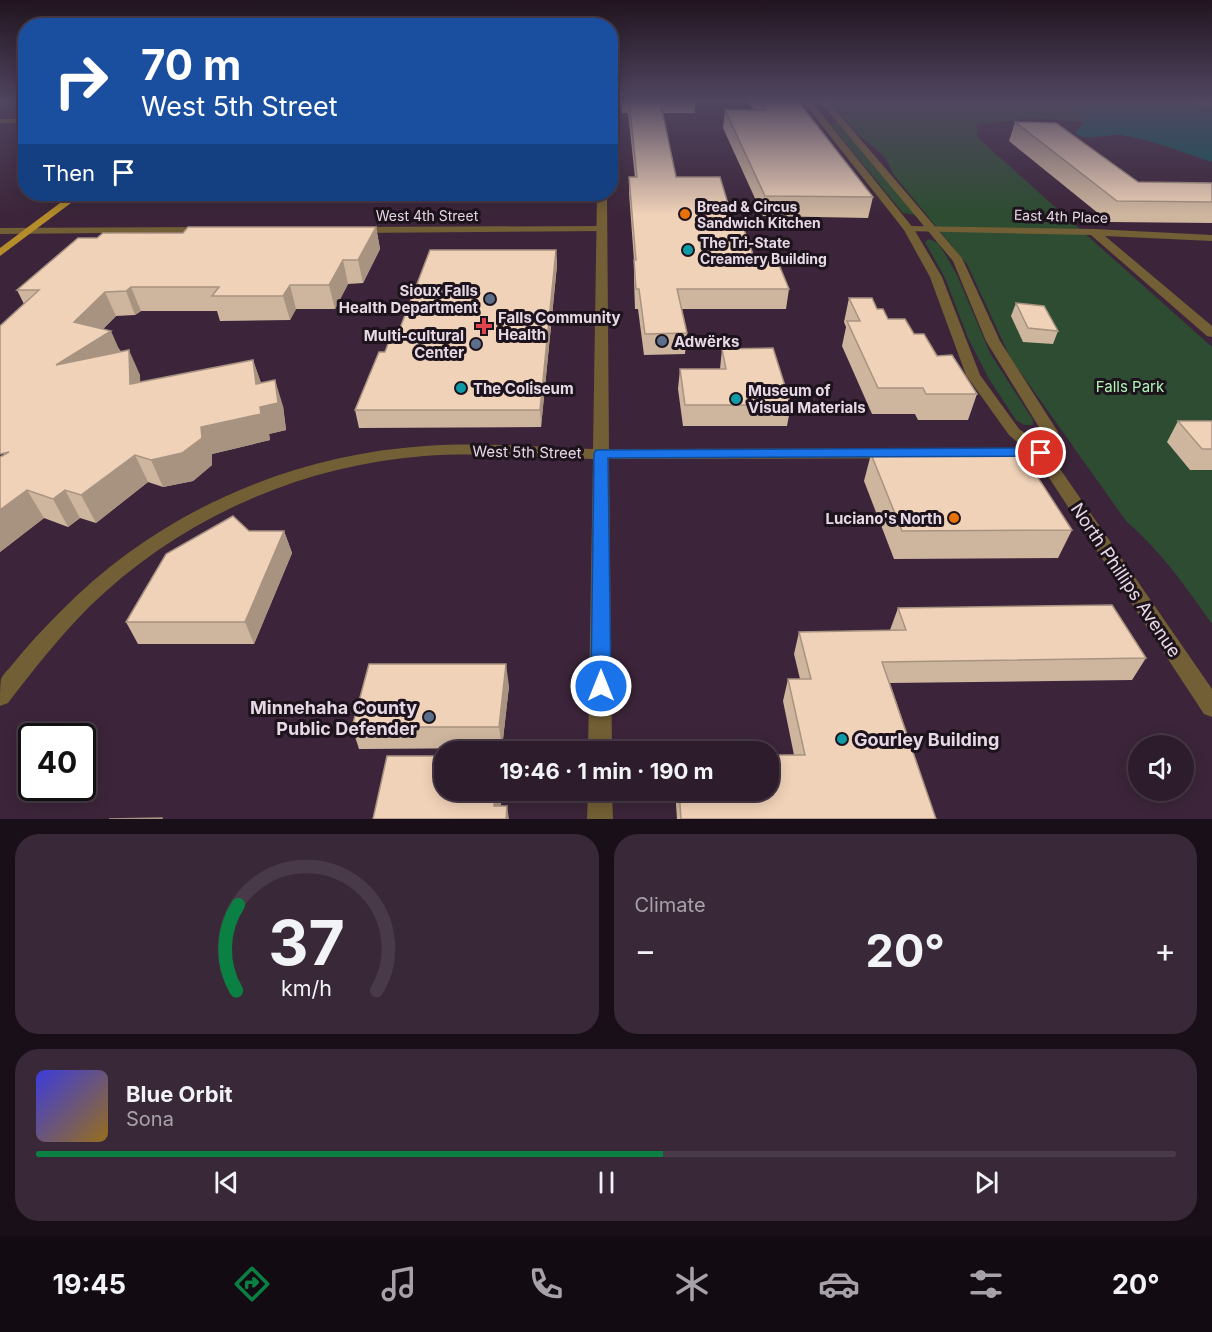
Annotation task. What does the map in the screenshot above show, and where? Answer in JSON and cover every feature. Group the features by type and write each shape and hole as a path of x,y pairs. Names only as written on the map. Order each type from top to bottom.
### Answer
{"main road":[{"path":"0,253 69,201"}],"street":[{"name":"North Phillips Avenue","path":"837,138 909,229 936,277 974,375 1014,432 1041,453 1212,707"},
{"path":"856,138 958,260 969,280 971,290 993,339 1012,374 1050,432 1041,453"},
{"path":"600,741 602,201"},
{"name":"West 4th Street","path":"348,230 602,229"},
{"name":"East 4th Place","path":"909,229 1094,232 1212,238"},
{"path":"0,231 223,230"},
{"path":"1094,232 1212,333"},
{"name":"West 5th Street","path":"0,696 38,646 69,612 102,581 166,535 203,514 274,482 348,461 423,451 533,450 601,454 1041,453"},
{"path":"600,801 600,819"}],"green space":[{"path":"842,138 851,138 915,215 903,213"},
{"name":"Falls Park","path":"863,138 978,138 1212,347 1212,624 1161,557 1126,521 1011,359 967,264 893,174 880,152"},
{"path":"929,239 938,243 957,275 990,353 1033,420 1033,425 1024,425 1016,420 989,379 968,338 945,278 925,242"}],"shaded area":[{"path":"1137,138 1212,138 1212,162"}],"building":[{"path":"633,138 668,138 676,177 720,177 734,224 742,224 755,260 777,260 789,289 677,289 687,333 645,334 639,289 636,289 634,260 636,260 629,177 637,177"},
{"path":"738,138 827,138 873,197 765,196"},
{"path":"1036,138 1077,138 1138,182 1212,183 1212,202 1117,201"},
{"path":"188,227 376,227 358,260 343,260 329,285 290,285 283,296 212,296 219,287 131,287 126,291 105,292 74,322 111,331 56,365 129,350 130,384 253,360 256,384 275,380 278,403 260,407 261,414 201,427 202,438 182,453 151,460 135,455 81,495 65,490 53,499 27,490 0,510 0,457 9,452 0,454 0,326 39,290 17,290 78,238 97,238 103,233 183,233"},
{"path":"430,250 556,250 540,410 355,410 379,352 385,352 391,336 397,336"},
{"path":"849,298 872,298 877,309 883,309 888,319 905,319 914,334 924,334 937,356 952,355 977,394 926,394 923,388 878,388 847,321 860,321"},
{"path":"1016,303 1044,306 1058,331 1028,328"},
{"path":"773,348 791,405 685,405 680,369 726,369 722,349"},
{"path":"1178,421 1212,421 1212,449 1202,449"},
{"path":"1022,453 1072,530 902,531 871,454"},
{"path":"233,516 249,531 284,531 245,622 126,622 166,554"},
{"path":"1112,605 1146,658 882,662 936,819 681,819 680,801 779,801 779,755 805,755 788,679 811,679 799,632 906,630 898,608"},
{"path":"369,664 506,664 499,727 352,727"},
{"path":"387,756 434,756 434,801 494,801 494,806 507,806 506,819 373,819"},
{"path":"162,818 162,819 109,819"}],"place":[{"name":"Bread & Circus Sandwich Kitchen","path":"685,214"},
{"name":"The Tri-State Creamery Building","path":"688,250"},
{"name":"Sioux Falls Health Department","path":"490,299"},
{"name":"Falls Community Health","path":"484,326"},
{"name":"Adwёrks","path":"662,341"},
{"name":"Multi-cultural Center","path":"476,344"},
{"name":"The Coliseum","path":"461,388"},
{"name":"Museum of Visual Materials","path":"736,399"},
{"name":"Luciano's North","path":"954,518"},
{"name":"Minnehaha County Public Defender","path":"429,717"},
{"name":"Gourley Building","path":"842,739"}],"route":[{"path":"601,686 601,454 1041,453"}]}
